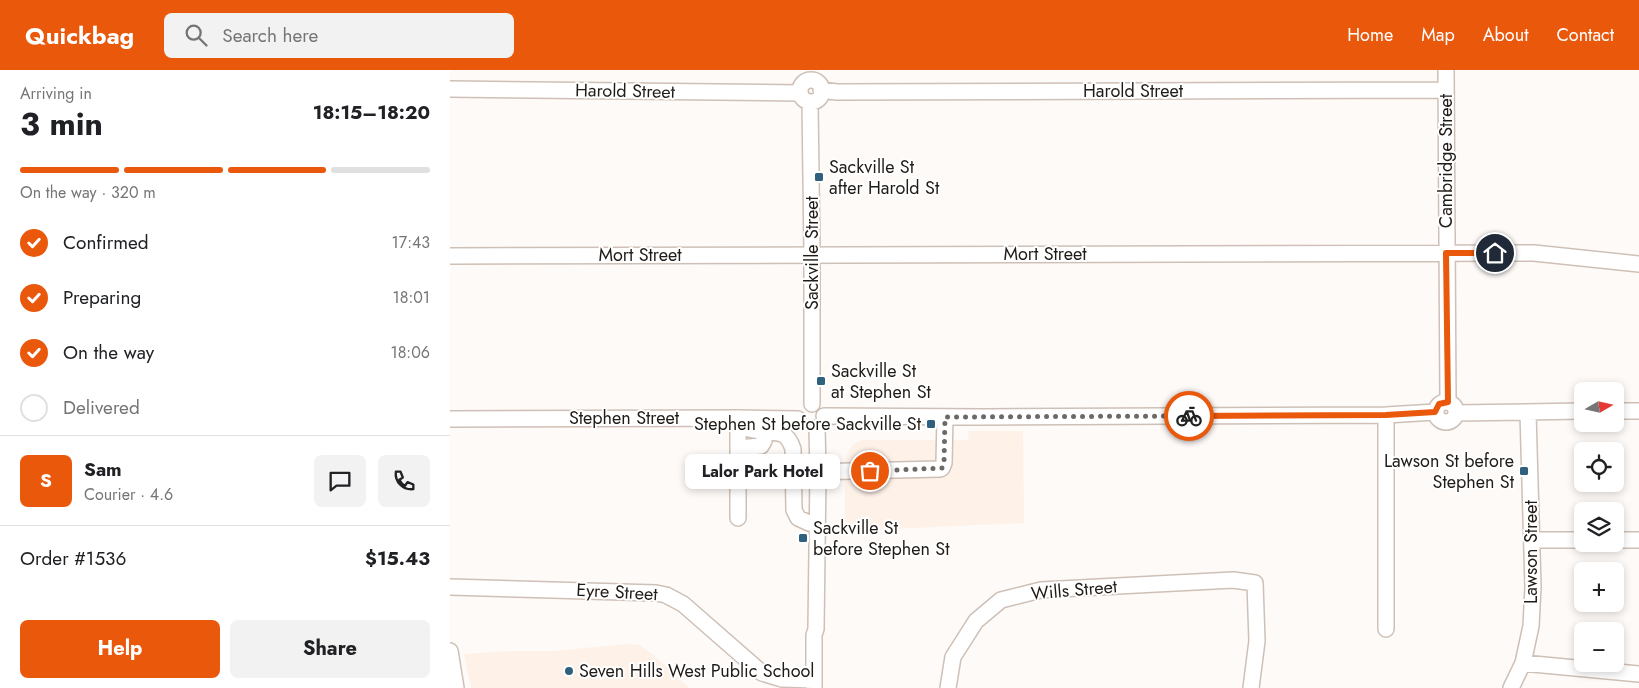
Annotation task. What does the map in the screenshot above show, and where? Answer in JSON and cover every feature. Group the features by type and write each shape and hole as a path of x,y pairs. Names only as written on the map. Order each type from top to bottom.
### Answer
{"street":[{"name":"Cambridge Street","path":"1446,70 1446,253 1452,407"},
{"name":"Harold Street","path":"814,80 836,92 1446,90"},
{"path":"805,97 819,98 814,80"},
{"name":"Harold Street","path":"450,89 805,97"},
{"name":"Sackville Street","path":"805,97 812,254 812,404 801,409 812,423"},
{"name":"Mort Street","path":"450,256 1534,253 1639,264"},
{"path":"1452,407 1528,412 1574,411"},
{"name":"Stephen Street","path":"450,419 812,423 945,417 1386,415 1435,412 1437,419 1446,423 1452,420 1452,407"},
{"path":"1624,411 1639,411"},
{"name":"Lawson Street","path":"1511,688 1523,663 1531,626 1532,540 1528,412"},
{"path":"1386,415 1386,629"},
{"path":"814,472 940,469 944,463 945,417"},
{"path":"738,518 738,422 764,432 782,433 787,436 793,449 794,510 798,518 809,523"},
{"path":"812,423 816,629 814,635 814,684"},
{"path":"738,448 761,446 764,441 764,432"},
{"path":"814,472 809,523 811,628 814,635"},
{"path":"1532,540 1574,540"},
{"path":"1624,540 1639,540"},
{"name":"Wills Street","path":"948,688 953,657 976,621 1001,600 1041,590 1233,580 1255,583 1257,641 1252,688"},
{"name":"Eyre Street","path":"450,587 656,592 683,604 762,673 782,679 814,684"},
{"path":"450,651 456,688"},
{"path":"1523,663 1639,674"}],"shaded area":[{"path":"969,431 1023,431 1024,523 845,531 845,458 855,443 862,440 968,440"},
{"name":"Seven Hills West Public School","path":"628,644 639,645 655,656 690,688 471,688 464,654 553,651"}],"way so far":[{"path":"870,471 942,468 944,466 945,417 1189,416"}],"place":[{"name":"Sackville St after Harold St","path":"819,177"},
{"name":"Sackville St at Stephen St","path":"821,381"},
{"name":"Stephen St before Sackville St","path":"931,424"},
{"name":"Lalor Park Hotel","path":"870,471"},
{"name":"Lawson St before Stephen St","path":"1524,471"},
{"name":"Sackville St before Stephen St","path":"803,538"},
{"name":"Seven Hills West Public School","path":"569,671"}],"route":[{"path":"1189,416 1386,415 1435,412 1435,409 1441,402 1448,402 1446,390 1446,253 1495,253"}]}
